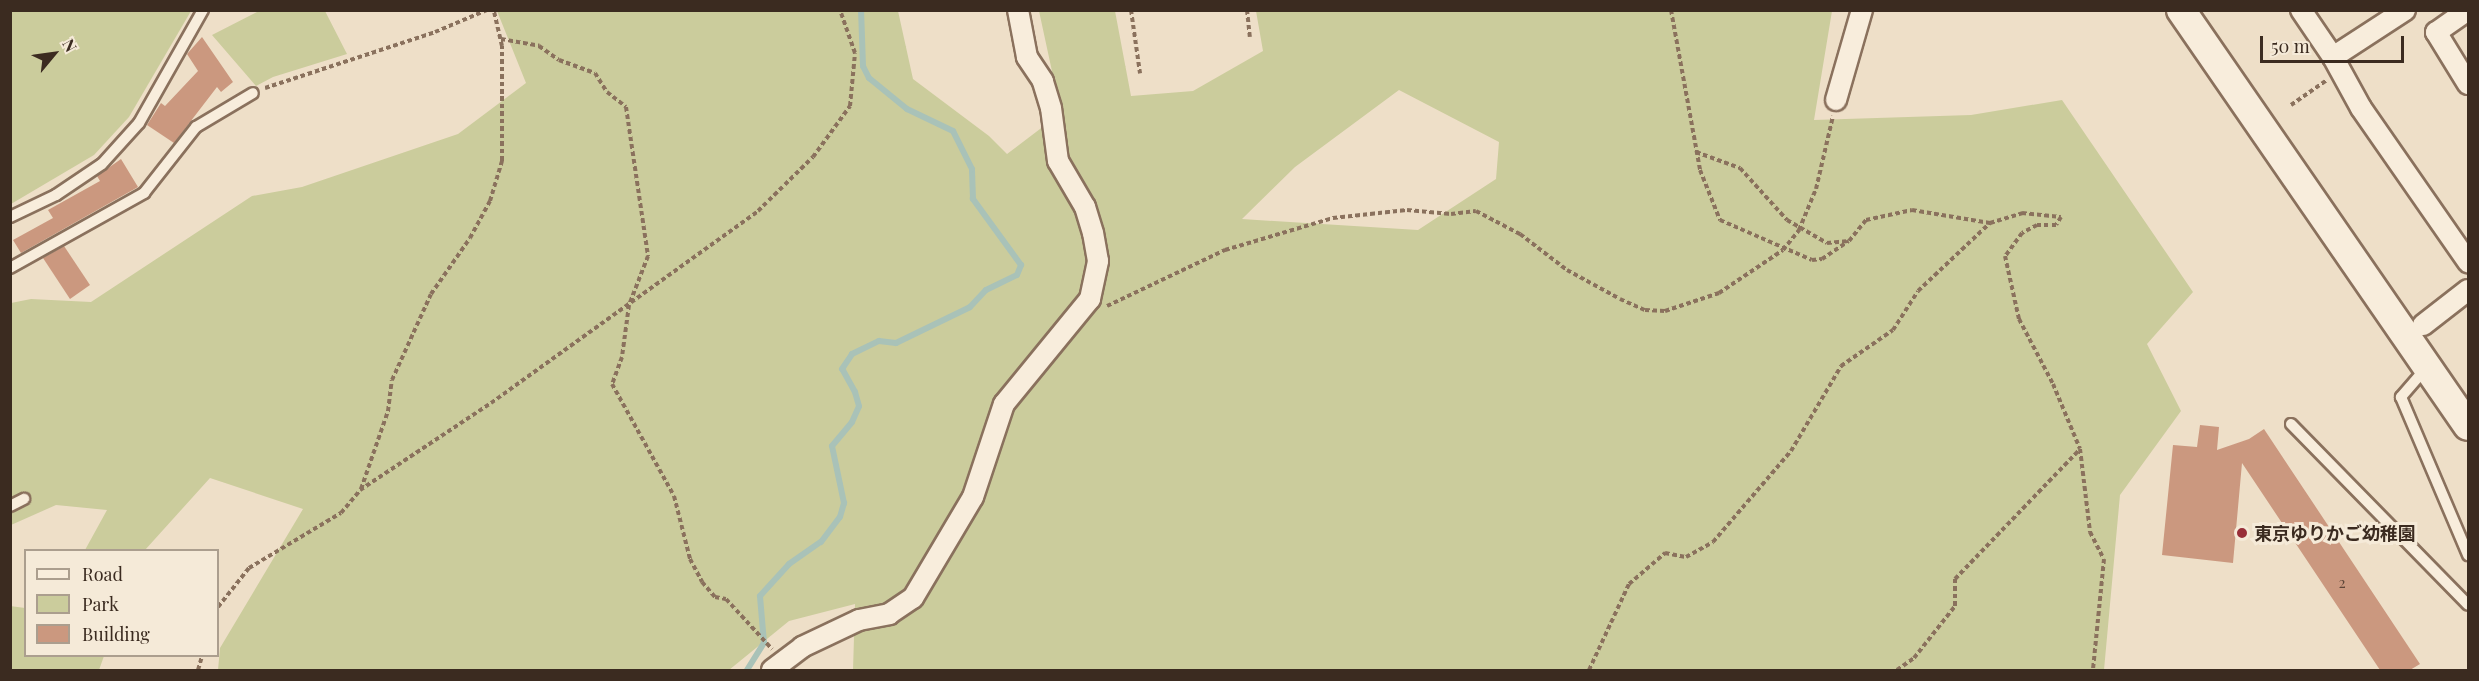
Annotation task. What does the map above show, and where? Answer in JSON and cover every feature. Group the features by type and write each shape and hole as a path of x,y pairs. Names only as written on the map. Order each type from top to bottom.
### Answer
{"street":[{"path":"777,666 827,634 859,620 889,614 913,598 973,496 1004,404 1075,320 1090,298 1098,261 1093,233 1085,207 1058,161 1051,108 1043,81 1027,57 1018,10"},
{"path":"1836,100 1862,10"},
{"path":"2181,10 2469,426"},
{"path":"2204,10 2469,393"},
{"path":"2301,10 2361,108 2469,262"},
{"path":"2336,64 2405,10"},
{"path":"2468,10 2436,32 2469,84"},
{"path":"2423,325 2469,290"}],"lane":[{"path":"10,218 56,195 102,165 140,123 203,10"},
{"path":"10,268 144,193 196,127 253,93"},
{"path":"2428,367 2415,377 2401,397 2469,555"},
{"path":"2291,424 2469,605"},
{"path":"10,506 24,499"}],"path":[{"path":"253,93 487,10"},
{"path":"360,490 388,411 392,380 431,294 470,238 496,181 502,160 501,39 494,10"},
{"path":"219,606 249,568 341,513 360,490 491,404 758,211 813,157 850,106 855,53 840,10"},
{"path":"1131,10 1140,73"},
{"path":"1246,10 1250,36"},
{"path":"1671,10 1696,152 1720,220 1783,250 1822,259 1849,241 1866,220 1912,210 1990,223"},
{"path":"501,39 539,46 559,60 595,73 607,92 626,107 648,256 628,304 622,357 612,384 674,496 690,559 702,582 715,597 726,599 761,634 777,666"},
{"path":"2291,105 2336,64"},
{"path":"1075,320 1085,319 1172,272 1282,231 1334,218 1407,210 1451,214 1476,211 1520,234 1567,270 1620,299 1644,310 1665,311 1719,293 1783,250 1799,230 1816,189 1836,100"},
{"path":"1696,152 1740,168 1799,230 1827,243 1849,241"},
{"path":"1589,670 1629,584 1665,553 1686,557 1713,542 1791,451 1841,366 1893,330 1918,291 1990,223 2022,213 2061,217 2056,225 2037,225 2022,233 2005,256 2019,319 2053,384 2080,449 2090,532 2104,559 2093,670"},
{"path":"1897,670 1914,658 1955,606 1955,579 2080,449"}],"green space":[{"path":"11,10 191,11 129,117 94,155 11,204"},
{"path":"261,10 325,11 347,54 273,77 256,86 212,35"},
{"path":"497,11 898,11 913,79 989,136 1007,154 1061,113 1039,11 1115,11 1131,96 1193,91 1263,51 1256,11 1832,11 1814,120 1971,115 2062,100 2193,292 2147,344 2181,411 2120,495 2104,670 853,670 855,604 789,621 729,670 218,670 220,648 303,509 210,478 146,549 86,549 107,510 56,505 11,525 11,303 31,299 91,302 252,196 302,187 458,134 526,83","holes":["1399,90 1499,142 1496,179 1418,230 1242,219 1295,167"]},
{"path":"10,606 24,608 24,657 104,657 99,670 11,670"}],"building":[{"path":"202,37 233,82 221,92 217,87 174,143 147,125 161,103 165,106 198,71 187,54"},
{"path":"121,159 138,187 21,253 13,240 53,218 48,210 100,181 97,176"},
{"path":"64,246 90,285 70,299 43,258"},
{"path":"2200,425 2219,427 2217,450 2249,439 2264,429 2420,664 2410,670 2380,670 2242,463 2233,563 2162,555 2173,445 2197,447"}],"waterway":[{"path":"747,670 764,643 760,596 789,564 821,542 840,517 844,503 832,446 852,422 859,406 855,392 842,369 852,354 879,341 896,343 970,307 986,290 1017,275 1021,265 973,199 972,169 953,131 907,109 869,78 863,66 861,10"}],"place":[{"name":"東京ゆりかご幼稚園","path":"2242,533"}]}
